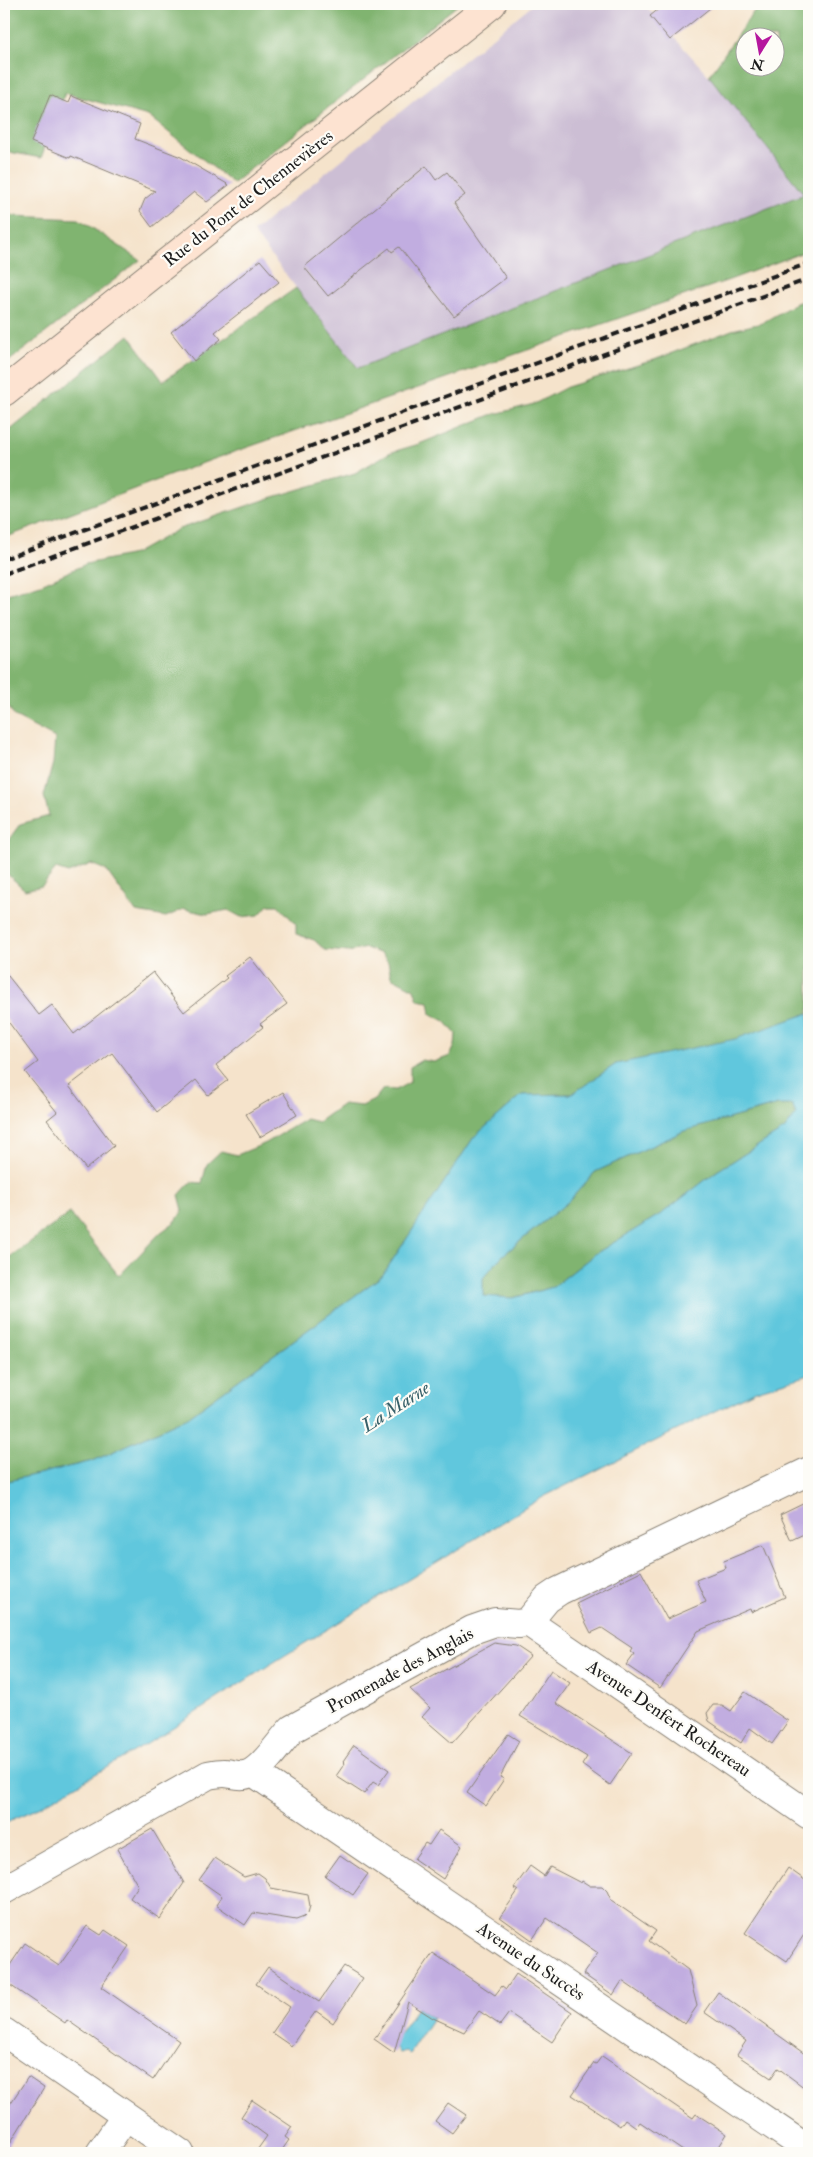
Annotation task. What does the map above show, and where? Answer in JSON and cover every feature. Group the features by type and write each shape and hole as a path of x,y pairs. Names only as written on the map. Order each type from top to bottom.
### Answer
{"main road":[{"name":"Rue du Pont de Chennevières","path":"4,392 492,4"}],"street":[{"path":"528,1622 547,1600 559,1590 809,1471"},
{"name":"Promenade des Anglais","path":"253,1772 268,1758 292,1729 472,1630 495,1622 519,1624 528,1622"},
{"name":"Avenue Denfert Rochereau","path":"528,1622 809,1815"},
{"path":"4,1890 208,1774 244,1775 253,1772"},
{"name":"Avenue du Succès","path":"253,1772 809,2150"},
{"path":"4,2032 180,2153"},
{"path":"100,2153 125,2117"}],"shaded area":[{"path":"533,4 644,4 709,76 805,194 358,368 253,232"}],"green space":[{"path":"4,4 459,4 233,183 148,116 65,93 41,158 4,151"},
{"path":"763,4 809,4 809,250 732,279 211,460 4,538 4,435 129,335 163,381 296,288 358,368 804,194 709,76 736,37 736,78 786,78 786,28 742,28 754,11"},
{"path":"4,213 15,216 79,219 140,260 4,365"},
{"path":"809,299 809,1013 725,1044 616,1064 572,1094 522,1095 474,1137 382,1276 188,1417 93,1461 4,1482 4,1261 70,1213 119,1276 160,1233 176,1221 183,1210 179,1195 191,1182 202,1183 207,1164 221,1151 237,1155 266,1143 306,1119 318,1122 343,1104 362,1106 374,1100 383,1089 396,1090 410,1082 410,1067 422,1060 434,1062 450,1056 455,1046 456,1034 445,1021 431,1014 429,1002 418,1000 414,989 391,977 388,962 382,954 366,948 349,952 325,950 314,940 296,934 296,924 278,905 268,905 259,915 241,917 228,910 207,914 184,909 166,917 136,912 106,870 91,864 68,873 56,869 42,886 25,890 5,872 4,846 20,824 49,816 44,796 53,763 55,738 15,717 4,700 4,595 41,584 86,564 134,554 179,529 270,498 355,473 389,453 419,444 491,415 534,404 567,387 654,360 732,330 762,323 796,303"},
{"path":"778,1105 792,1105 796,1114 785,1129 717,1171 664,1212 595,1254 553,1287 512,1298 483,1296 483,1278 502,1256 569,1201 595,1172 684,1131"}],"water":[{"name":"La Marne","path":"809,1013 809,1375 756,1391 543,1497 271,1664 147,1744 32,1811 4,1823 4,1482 93,1461 188,1417 382,1276 474,1137 522,1095 572,1094 616,1064 735,1039","holes":["778,1105 792,1105 796,1114 785,1129 717,1171 664,1212 595,1254 553,1287 513,1298 483,1296 483,1278 502,1256 569,1201 595,1172 684,1131"]},
{"path":"417,2008 433,2018 409,2054 406,2051 399,2053 393,2043"}],"building":[{"path":"665,4 715,4 670,40 650,16"},
{"path":"50,95 68,103 71,96 140,124 135,139 181,157 229,185 207,202 194,192 152,227 140,211 145,199 155,191 71,156 70,158 31,142"},
{"path":"426,166 436,180 447,172 465,195 454,203 506,278 454,316 399,247 392,252 389,248 328,296 304,267"},
{"path":"260,260 279,282 215,332 221,339 194,361 171,332"},
{"path":"250,957 287,1004 260,1024 263,1027 216,1065 228,1080 208,1095 196,1080 157,1112 112,1053 69,1086 114,1146 86,1169 47,1120 57,1112 25,1072 38,1062 4,1016 4,971 39,1015 52,1005 74,1034 153,972 184,1012"},
{"path":"283,1092 297,1115 260,1137 246,1114"},
{"path":"809,1501 809,1533 792,1541 780,1515"},
{"path":"763,1545 785,1597 751,1612 750,1609 698,1631 660,1688 626,1665 634,1654 630,1651 632,1648 602,1628 591,1633 576,1603 641,1571 667,1619 706,1602 696,1580 726,1568 724,1561"},
{"path":"494,1643 516,1646 531,1656 452,1743 422,1717 430,1708 410,1689"},
{"path":"551,1670 570,1683 556,1703 632,1753 610,1785 582,1765 587,1757 520,1716"},
{"path":"745,1692 788,1721 772,1744 750,1728 741,1743 709,1721 707,1713 713,1705 722,1705 731,1711"},
{"path":"508,1734 519,1741 500,1777 504,1779 486,1806 467,1793"},
{"path":"354,1745 389,1770 378,1785 373,1782 364,1794 336,1776"},
{"path":"152,1829 184,1883 160,1919 130,1898 138,1886 117,1849"},
{"path":"439,1830 462,1846 443,1879 414,1859 425,1843 429,1845"},
{"path":"340,1855 368,1874 353,1895 325,1876"},
{"path":"215,1858 244,1877 258,1873 265,1878 271,1888 308,1895 310,1906 308,1913 296,1920 253,1913 245,1925 216,1905 222,1896 199,1880"},
{"path":"530,1866 544,1876 550,1867 581,1883 582,1881 590,1886 602,1886 607,1891 611,1900 656,1931 649,1941 688,1970 697,2006 685,2024 622,1981 613,1995 583,1974 598,1953 547,1918 532,1940 500,1917 518,1891 514,1888"},
{"path":"788,1868 809,1883 809,1927 787,1961 745,1933"},
{"path":"87,1926 101,1935 105,1930 129,1946 101,1987 179,2041 153,2080 67,2020 65,2023 4,1981 4,1974 25,1943 59,1966"},
{"path":"433,1953 495,1995 502,1986 506,1989 516,1974 572,2012 552,2042 509,2013 500,2025 479,2011 464,2032 433,2018 408,2002 394,2053 374,2039"},
{"path":"344,1966 363,1978 333,2023 316,2011 291,2046 272,2033 290,2007 256,1984 268,1967 319,2002"},
{"path":"718,1992 809,2057 809,2091 778,2068 771,2078 737,2055 746,2041 704,2012"},
{"path":"602,2056 693,2118 696,2114 727,2134 715,2153 686,2153 640,2122 636,2127 625,2119 620,2126 572,2095 594,2063 596,2064"},
{"path":"28,2077 44,2088 4,2153 4,2113"},
{"path":"252,2100 292,2127 285,2137 289,2140 280,2153 255,2153 267,2136 241,2117"},
{"path":"448,2103 466,2115 452,2133 435,2121"}],"railway":[{"path":"4,559 809,263"},
{"path":"4,574 809,279"}]}
